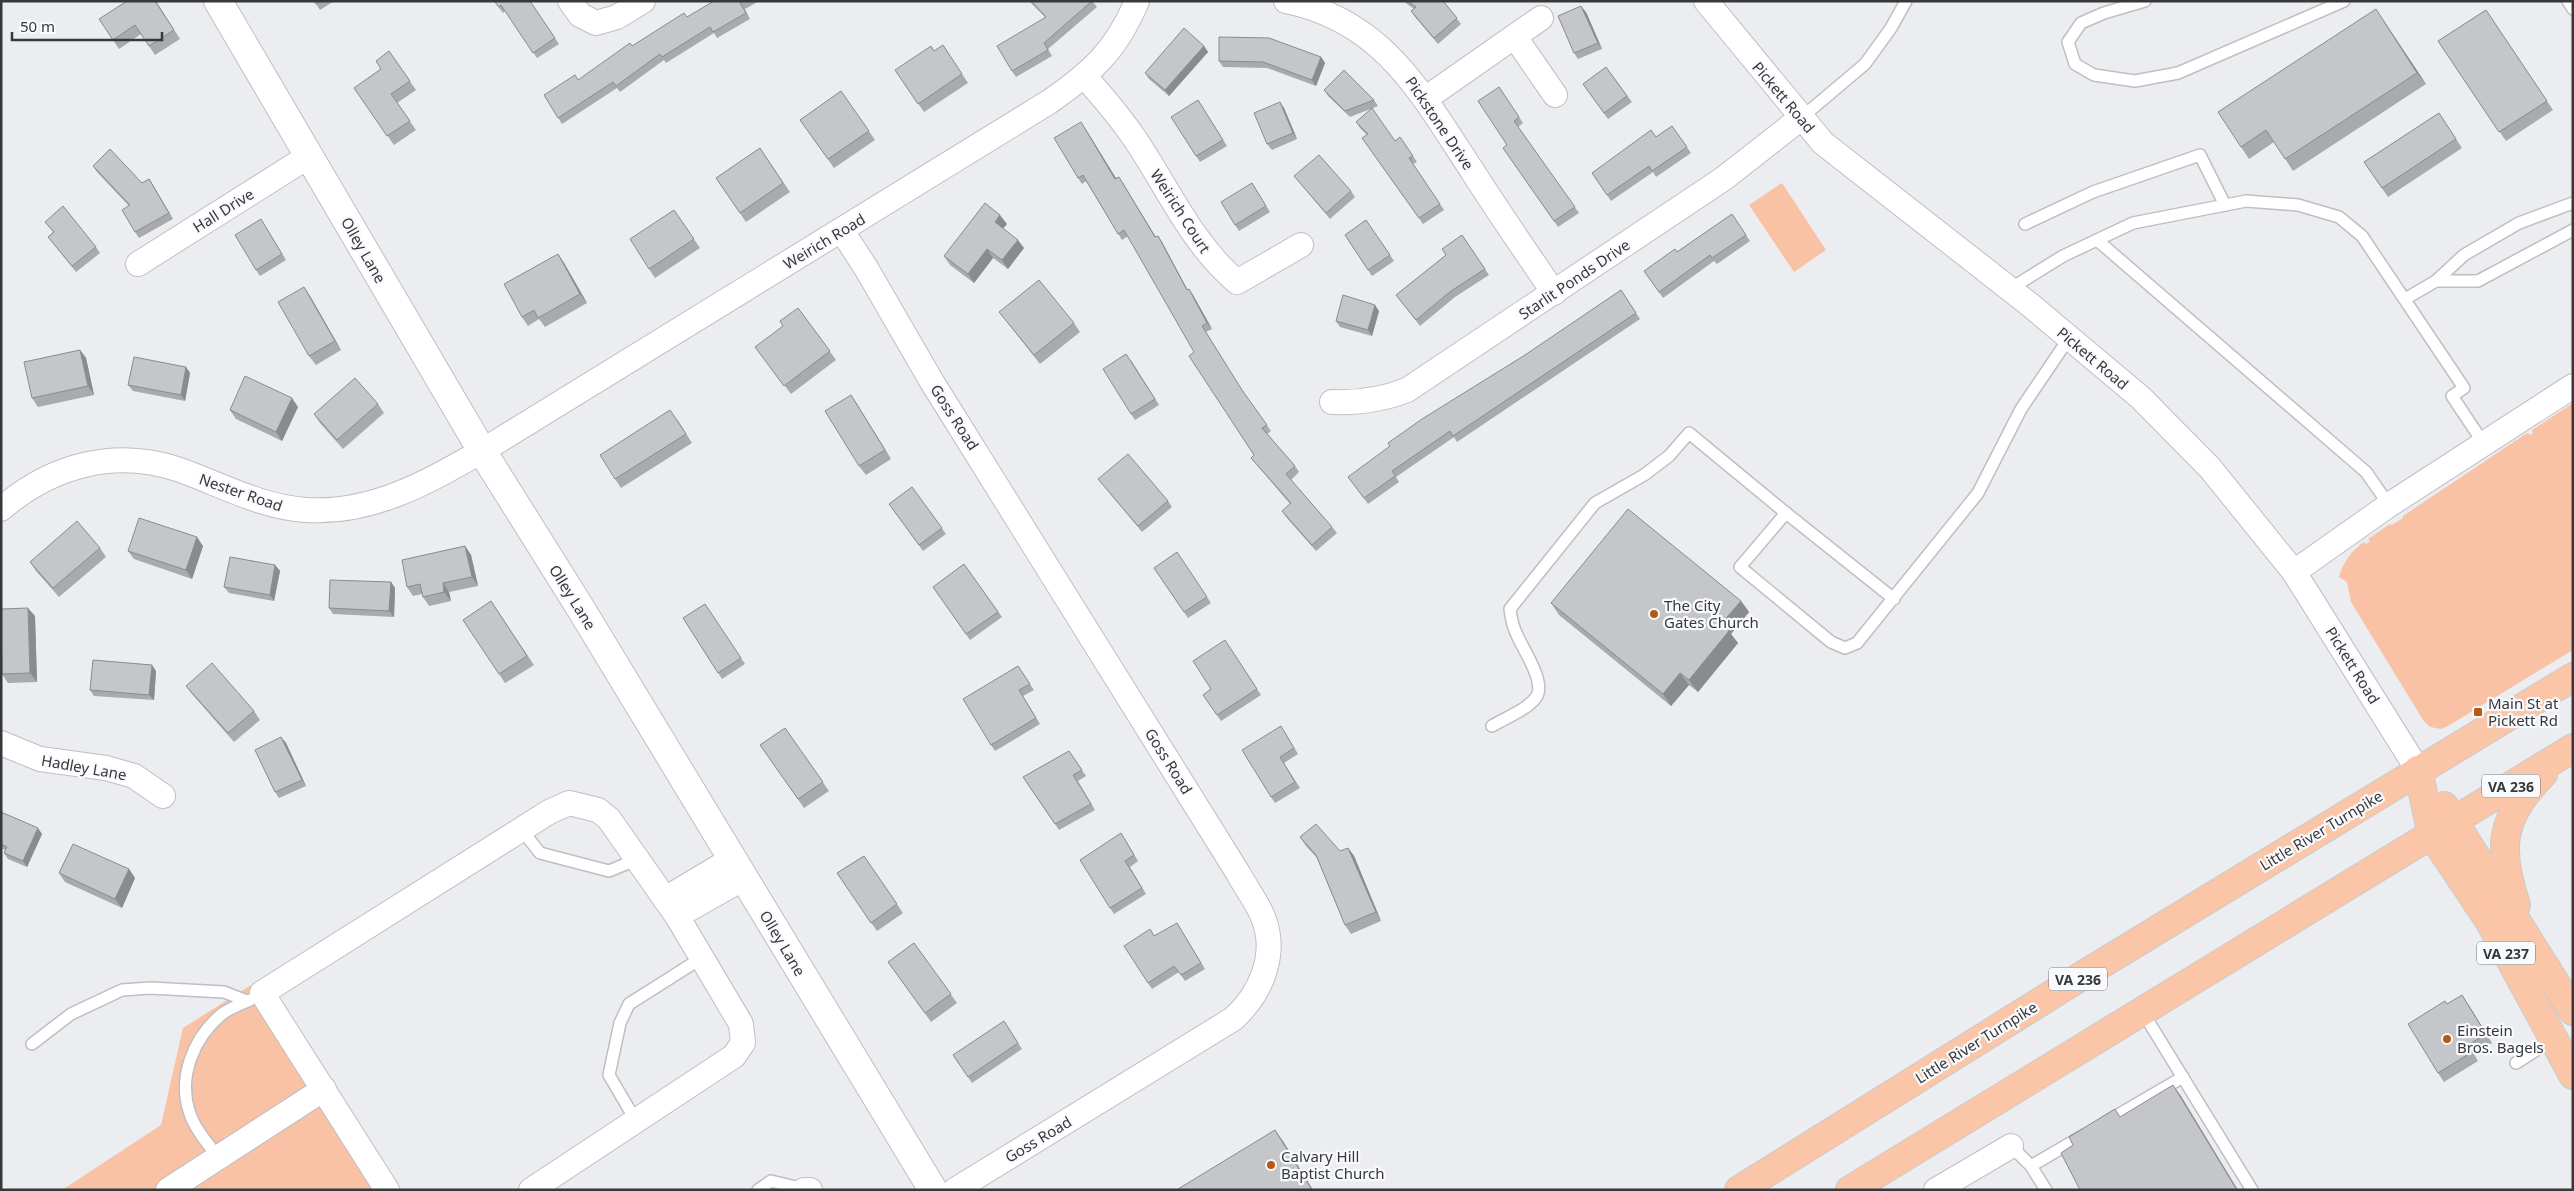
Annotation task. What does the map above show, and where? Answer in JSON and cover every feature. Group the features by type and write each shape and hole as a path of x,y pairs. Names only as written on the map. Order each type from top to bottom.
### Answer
{"main road":[{"name":"Olley Lane","path":"218,1 482,450 933,1190"},
{"name":"VA 236","path":"2418,770 2573,678"},
{"name":"VA 236","path":"1850,1190 2570,750"},
{"path":"2528,939 2508,875 2504,847 2506,832 2520,800 2570,750"},
{"name":"Pickett Road","path":"2418,770 2455,820 2573,1010"},
{"name":"Pickett Road","path":"2418,770 2432,835 2490,922 2552,1040 2573,1075"},
{"name":"Little River Turnpike","path":"1740,1190 2418,770"}],"street":[{"path":"570,1 580,15 596,23 617,17 643,1"},
{"name":"Weirich Road","path":"482,450 842,231 1049,102 1085,77 1102,60 1126,26 1137,1"},
{"name":"Pickstone Drive","path":"1286,1 1324,12 1368,37 1407,72 1554,293"},
{"name":"Pickett Road","path":"1706,1 1823,143 2070,338 2141,398 2210,468 2294,572 2418,770"},
{"path":"1425,99 1541,18"},
{"path":"1515,37 1555,96"},
{"name":"Weirich Court","path":"1085,77 1120,117 1136,140 1206,252 1237,282 1301,245"},
{"name":"Starlit Ponds Drive","path":"1332,402 1357,403 1387,398 1407,390 1723,179 1801,118"},
{"name":"Hall Drive","path":"138,264 309,156"},
{"name":"Goss Road","path":"842,231 866,268 932,382 1238,873 1263,918 1268,934 1269,951 1264,974 1256,993 1233,1019 955,1190"},
{"path":"2294,572 2390,505 2573,386"},
{"name":"Nester Road","path":"1,509 20,493 58,472 102,461 124,460 145,461 179,470 237,494 286,507 306,510 349,509 390,499 433,479 482,450"},
{"name":"Hadley Lane","path":"1,743 40,759 106,768 134,776 163,796"},
{"path":"387,1190 324,1090 255,997 548,812 569,803 598,810 609,819 671,907 700,959 741,1024 743,1042 734,1056 531,1190"},
{"path":"671,907 738,869"},
{"path":"168,1190 324,1090"},
{"path":"1936,1190 2011,1146"}],"lane":[{"path":"1801,118 1865,64 1891,28 1906,1"},
{"path":"2145,1 2104,13 2081,23 2068,42 2075,64 2094,75 2135,81 2178,73 2344,1"},
{"path":"2568,1 2573,9"},
{"path":"2025,224 2093,192 2200,154 2225,205"},
{"path":"2010,289 2062,256 2133,223 2246,201 2298,205 2339,217 2362,236 2464,388 2452,396 2484,444"},
{"path":"2405,299 2436,281 2464,255 2519,223 2573,203"},
{"path":"2436,281 2478,281 2573,230"},
{"path":"2097,240 2366,472 2390,505"},
{"path":"1786,513 1740,567 1831,642 1845,648 1857,643 1978,493 2021,409 2070,338"},
{"path":"1492,726 1530,704 1537,696 1539,687 1537,674 1516,634 1510,609 1595,503 1644,474 1669,456 1689,432 1786,513 1894,599"},
{"path":"521,829 540,853 609,871 638,859"},
{"path":"636,1121 610,1075 620,1023 629,1004 700,959"},
{"path":"32,1044 71,1014 122,990 150,988 224,992 255,997"},
{"path":"218,1157 189,1112 185,1087 188,1065 197,1042 211,1025 224,1013 255,997"},
{"path":"2142,1011 2252,1190"},
{"path":"2516,1063 2552,1040"},
{"path":"2032,1166 2183,1077"},
{"path":"2011,1146 2032,1166 2046,1190"},
{"path":"758,1190 771,1181 806,1189"}],"shaded area":[{"path":"1782,183 1826,250 1794,272 1749,205"},
{"path":"2573,403 2573,650 2448,726 2441,729 2430,727 2423,720 2351,602 2347,582 2339,577 2343,566 2355,549 2364,542 2366,544 2370,541 2368,539 2390,524 2392,525 2403,518 2403,516 2527,433 2530,435 2533,433 2532,430"},
{"path":"251,985 383,1190 62,1190 161,1125 183,1028"}],"building":[{"path":"127,1 155,1 174,30 149,46 135,25 113,40 99,19"},
{"path":"494,1 530,1 555,38 533,53 501,5 499,7"},
{"path":"714,1 744,1 740,3 746,13 713,32 710,27 662,57 660,54 616,86 613,82 558,118 544,95 575,75 578,80 630,43 632,46 684,13 687,17"},
{"path":"1031,1 1092,1 1044,43 1048,50 1012,71 997,46 1046,17"},
{"path":"1408,1 1443,1 1457,18 1434,38 1411,11 1416,7"},
{"path":"1581,6 1598,43 1574,53 1558,16"},
{"path":"2376,9 2417,73 2285,159 2266,130 2241,147 2218,112"},
{"path":"2486,10 2547,101 2499,132 2438,41"},
{"path":"1184,28 1204,46 1165,90 1145,73"},
{"path":"1219,37 1269,38 1321,57 1312,80 1263,62 1219,61"},
{"path":"943,45 962,74 918,104 895,70 931,46 934,51"},
{"path":"389,51 410,81 391,94 410,121 387,136 354,88 381,69 376,61"},
{"path":"1606,67 1627,96 1604,113 1583,84"},
{"path":"1344,70 1374,100 1345,111 1324,90"},
{"path":"1499,87 1519,117 1514,121 1575,207 1554,221 1503,148 1507,145 1478,101"},
{"path":"841,91 869,131 828,159 800,120"},
{"path":"1198,100 1223,140 1196,156 1171,117"},
{"path":"1280,102 1293,133 1267,144 1254,113"},
{"path":"1372,108 1395,141 1400,137 1413,156 1409,158 1440,204 1419,218 1362,138 1368,134 1356,122"},
{"path":"2439,113 2456,139 2382,188 2364,162"},
{"path":"1081,122 1115,179 1119,177 1155,237 1158,236 1207,323 1202,326 1242,390 1267,425 1262,428 1295,466 1286,474 1332,527 1312,545 1282,511 1291,503 1251,458 1254,455 1189,356 1194,352 1124,230 1118,234 1083,175 1078,178 1054,138"},
{"path":"1672,126 1687,147 1652,171 1649,166 1607,195 1592,173 1651,130 1656,137"},
{"path":"760,148 783,183 740,213 716,178"},
{"path":"110,149 142,183 149,179 169,213 135,232 122,210 130,205 93,166"},
{"path":"1319,155 1351,191 1326,213 1294,176"},
{"path":"1252,183 1266,206 1235,225 1221,202"},
{"path":"985,203 1000,215 995,222 1018,240 1002,260 987,249 968,274 944,256"},
{"path":"63,206 96,247 72,266 48,237 54,232 45,222"},
{"path":"674,210 694,239 649,269 630,239"},
{"path":"1732,214 1746,235 1712,258 1710,255 1659,292 1644,271 1675,249 1677,252"},
{"path":"261,219 282,254 256,270 235,235"},
{"path":"1366,220 1390,255 1368,270 1345,235"},
{"path":"1462,235 1485,269 1451,291 1416,320 1396,295 1446,255 1442,249"},
{"path":"558,254 580,294 538,318 534,310 522,317 504,284"},
{"path":"1039,280 1074,323 1034,355 999,312"},
{"path":"304,287 335,341 309,356 278,302"},
{"path":"1621,290 1636,313 1453,436 1450,431 1392,471 1395,476 1364,498 1348,477 1390,446 1388,443 1422,419 1525,355"},
{"path":"1343,295 1375,305 1368,330 1336,321"},
{"path":"798,308 830,351 784,386 755,347 783,326 780,321"},
{"path":"80,350 88,386 32,398 24,362"},
{"path":"1126,354 1155,399 1131,414 1103,369"},
{"path":"134,357 186,367 181,395 128,385"},
{"path":"245,376 292,398 276,432 230,410"},
{"path":"355,378 378,404 337,440 314,414"},
{"path":"851,395 885,450 859,466 825,411"},
{"path":"670,410 686,434 615,479 600,455"},
{"path":"1128,454 1168,501 1138,526 1098,479"},
{"path":"912,487 942,528 919,545 889,504"},
{"name":"The City Gates Church","path":"1628,509 1741,601 1721,624 1729,631 1689,680 1680,673 1663,694 1551,603"},
{"path":"139,518 197,537 186,570 128,551"},
{"path":"77,521 100,548 53,588 30,562"},
{"path":"465,546 472,577 443,583 444,592 423,597 420,584 407,587 402,560"},
{"path":"1177,552 1207,597 1184,612 1154,568"},
{"path":"230,557 275,565 270,595 224,587"},
{"path":"964,564 998,612 966,634 933,587"},
{"path":"330,580 391,582 389,611 329,608"},
{"path":"491,601 527,656 499,674 463,620"},
{"path":"705,604 741,658 718,673 683,618"},
{"path":"28,608 30,673 2,674 1,609"},
{"path":"1225,640 1257,689 1217,715 1203,695 1211,689 1193,661"},
{"path":"93,660 152,665 149,695 90,690"},
{"path":"212,663 254,711 228,733 186,686"},
{"path":"1018,666 1030,684 1019,690 1036,718 991,745 963,699"},
{"path":"1281,726 1294,748 1280,757 1295,782 1271,797 1242,750"},
{"path":"785,728 823,782 798,799 760,745"},
{"path":"281,737 302,780 275,792 255,750"},
{"path":"1069,751 1082,770 1073,775 1091,804 1055,824 1023,777"},
{"path":"1,812 38,828 23,861 4,853 7,847 1,844"},
{"path":"1316,824 1340,851 1348,848 1376,912 1345,925 1316,855 1300,837"},
{"path":"1121,833 1134,855 1125,861 1142,888 1110,908 1080,860"},
{"path":"73,844 129,869 115,899 59,873"},
{"path":"864,856 897,904 871,923 837,873"},
{"path":"1177,923 1201,963 1181,975 1174,966 1148,983 1124,946 1150,929 1154,936"},
{"path":"914,943 951,994 925,1013 888,962"},
{"path":"2462,995 2486,1034 2468,1045 2472,1052 2438,1073 2408,1024 2445,1001 2447,1004"},
{"path":"1004,1021 1018,1043 968,1077 953,1055"},
{"path":"2173,1085 2237,1190 2080,1190 2061,1153 2073,1145 2069,1137 2115,1109 2120,1117"},
{"name":"Calvary Hill Baptist Church","path":"1275,1130 1312,1190 1178,1189"}],"place":[{"name":"The City Gates Church","path":"1654,614"},
{"name":"Main St at Pickett Rd","path":"2478,712"},
{"name":"Einstein Bros. Bagels","path":"2447,1039"},
{"name":"Calvary Hill Baptist Church","path":"1271,1165"}]}
